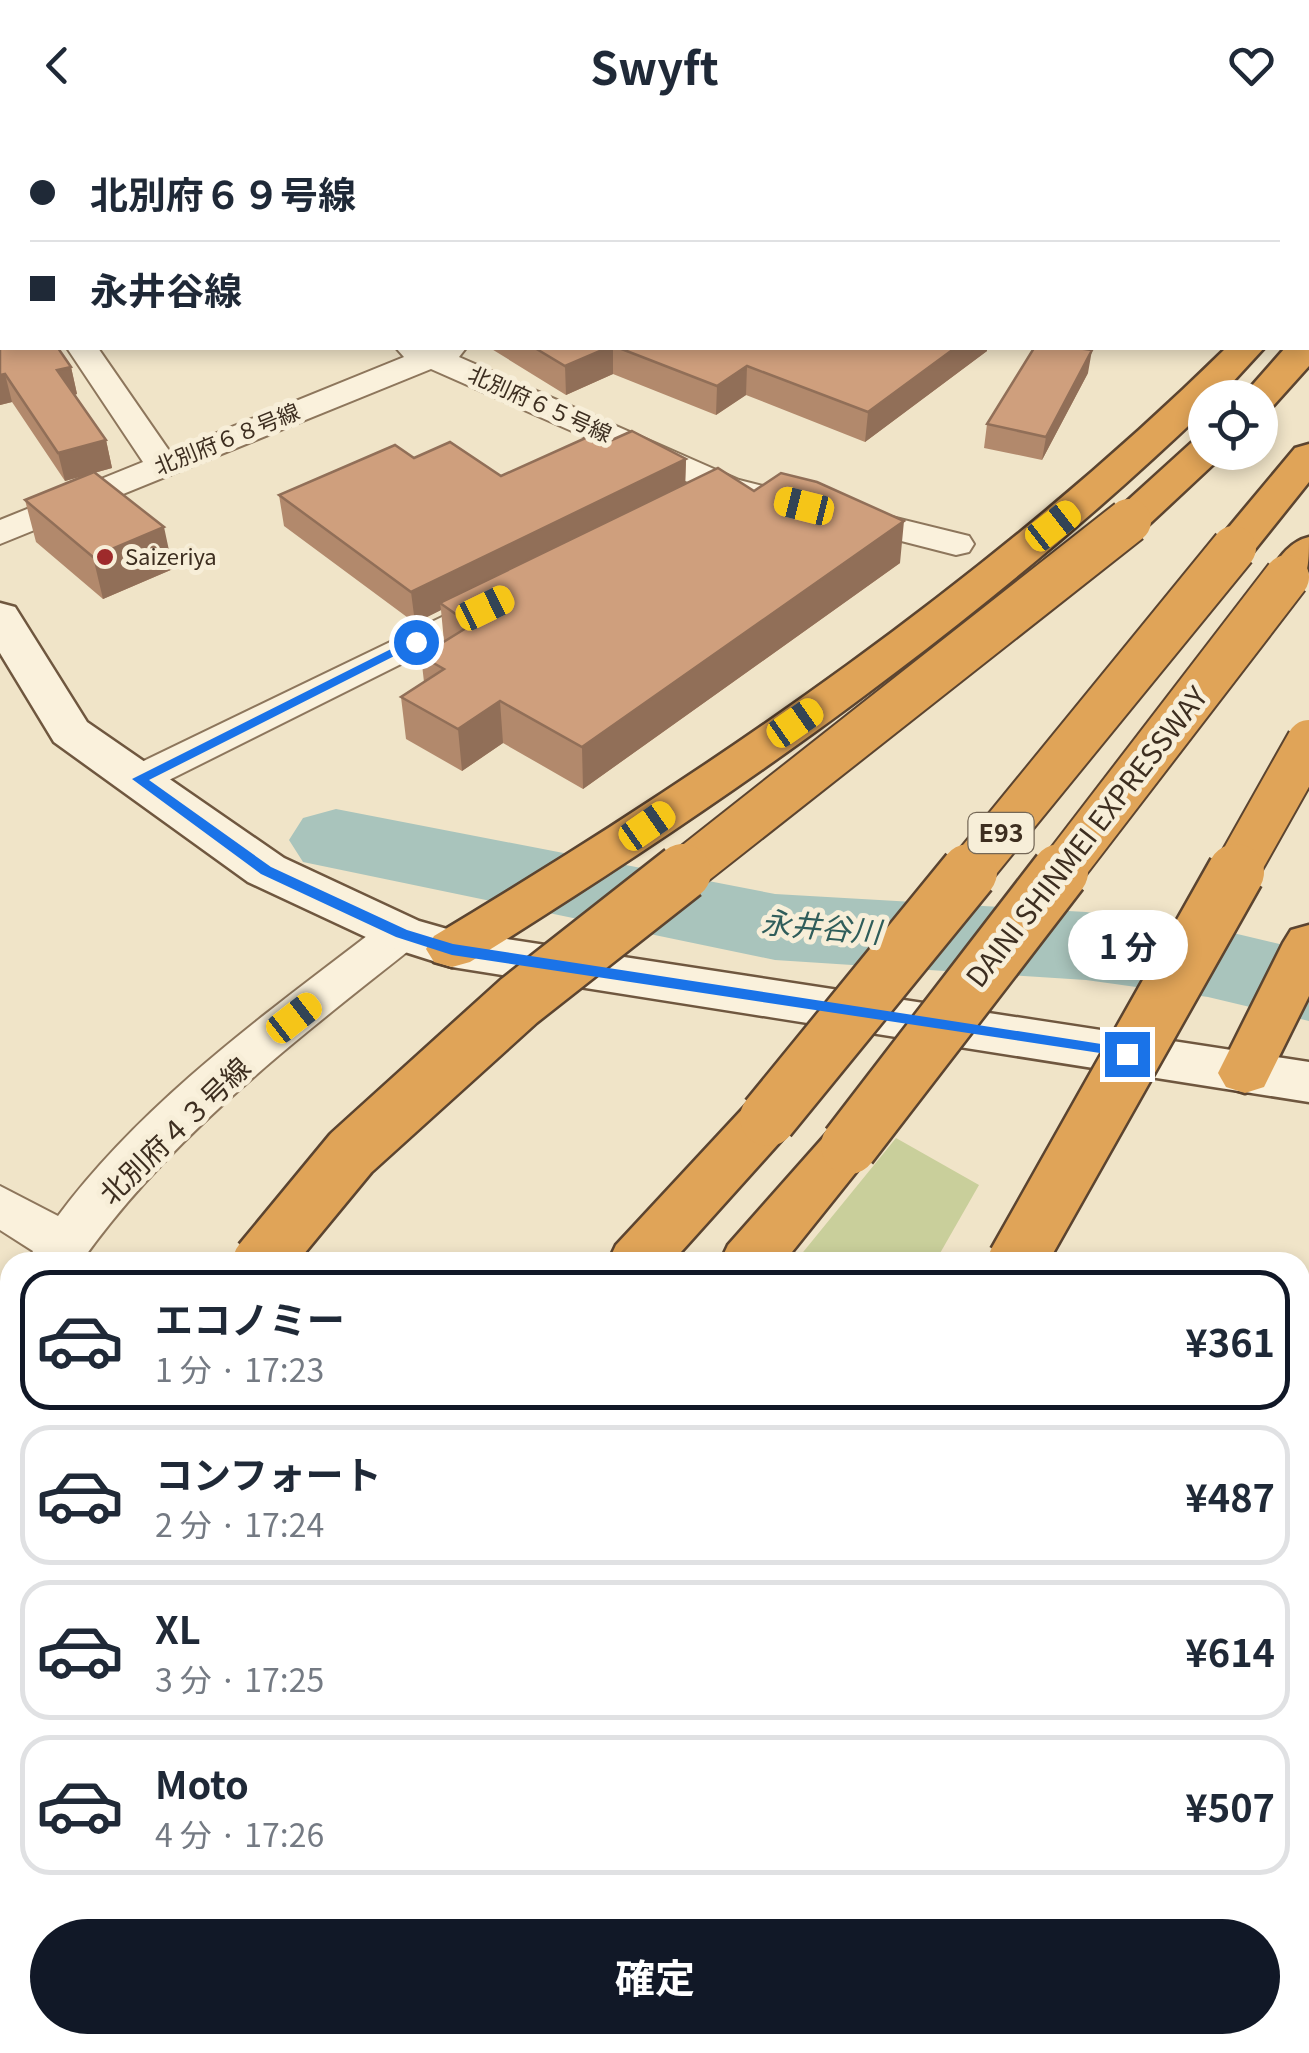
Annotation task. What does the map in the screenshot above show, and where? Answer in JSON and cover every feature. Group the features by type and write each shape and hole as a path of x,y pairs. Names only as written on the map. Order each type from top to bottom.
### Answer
{"highway":[{"path":"452,950 588,868 825,702 1082,503 1244,350"},
{"path":"1276,380 1303,350"},
{"name":"E93","path":"645,1252 768,1118 1309,456"},
{"path":"269,1252 352,1153 520,1002 1130,520 1188,467"},
{"name":"DAINI SHINMEI EXPRESSWAY","path":"758,1252 849,1146 1298,563"},
{"path":"1022,1252 1309,742"},
{"path":"1245,1072 1309,942"}],"street":[{"path":"83,350 162,465"},
{"name":"北別府６８号線","path":"0,533 433,351"},
{"name":"北別府６５号線","path":"433,351 728,487 956,544"},
{"path":"692,505 728,487"},
{"path":"139,779 531,584"},
{"path":"0,616 70,732 266,870 401,933 452,950 1309,1082"},
{"name":"北別府４３号線","path":"60,1252 154,1144 294,1018 401,933"},
{"path":"0,1204 56,1252"}],"green space":[{"path":"896,1138 979,1185 941,1252 803,1252"}],"building":[{"path":"0,350 59,350 71,367 57,370 106,440 58,453 5,374 0,375"},
{"path":"538,350 602,350 565,366"},
{"path":"624,350 952,350 868,412 747,366 717,386"},
{"path":"1033,350 1092,350 1046,437 987,424"},
{"path":"632,431 686,459 411,592 279,495 395,445 414,458 450,442 501,476 590,436 603,444"},
{"path":"718,468 754,491 781,473 817,482 904,521 582,747 500,701 458,729 401,697 444,669 421,656 471,625 440,603"},
{"path":"94,472 164,527 93,557 25,500"}],"waterway":[{"name":"永井谷川","path":"336,840 775,927 1086,946 1208,962 1309,986"}],"place":[{"name":"Saizeriya","path":"105,557"}],"route":[{"path":"416,642 139,779 266,870 401,933 452,950 696,984 1127,1054"}]}
